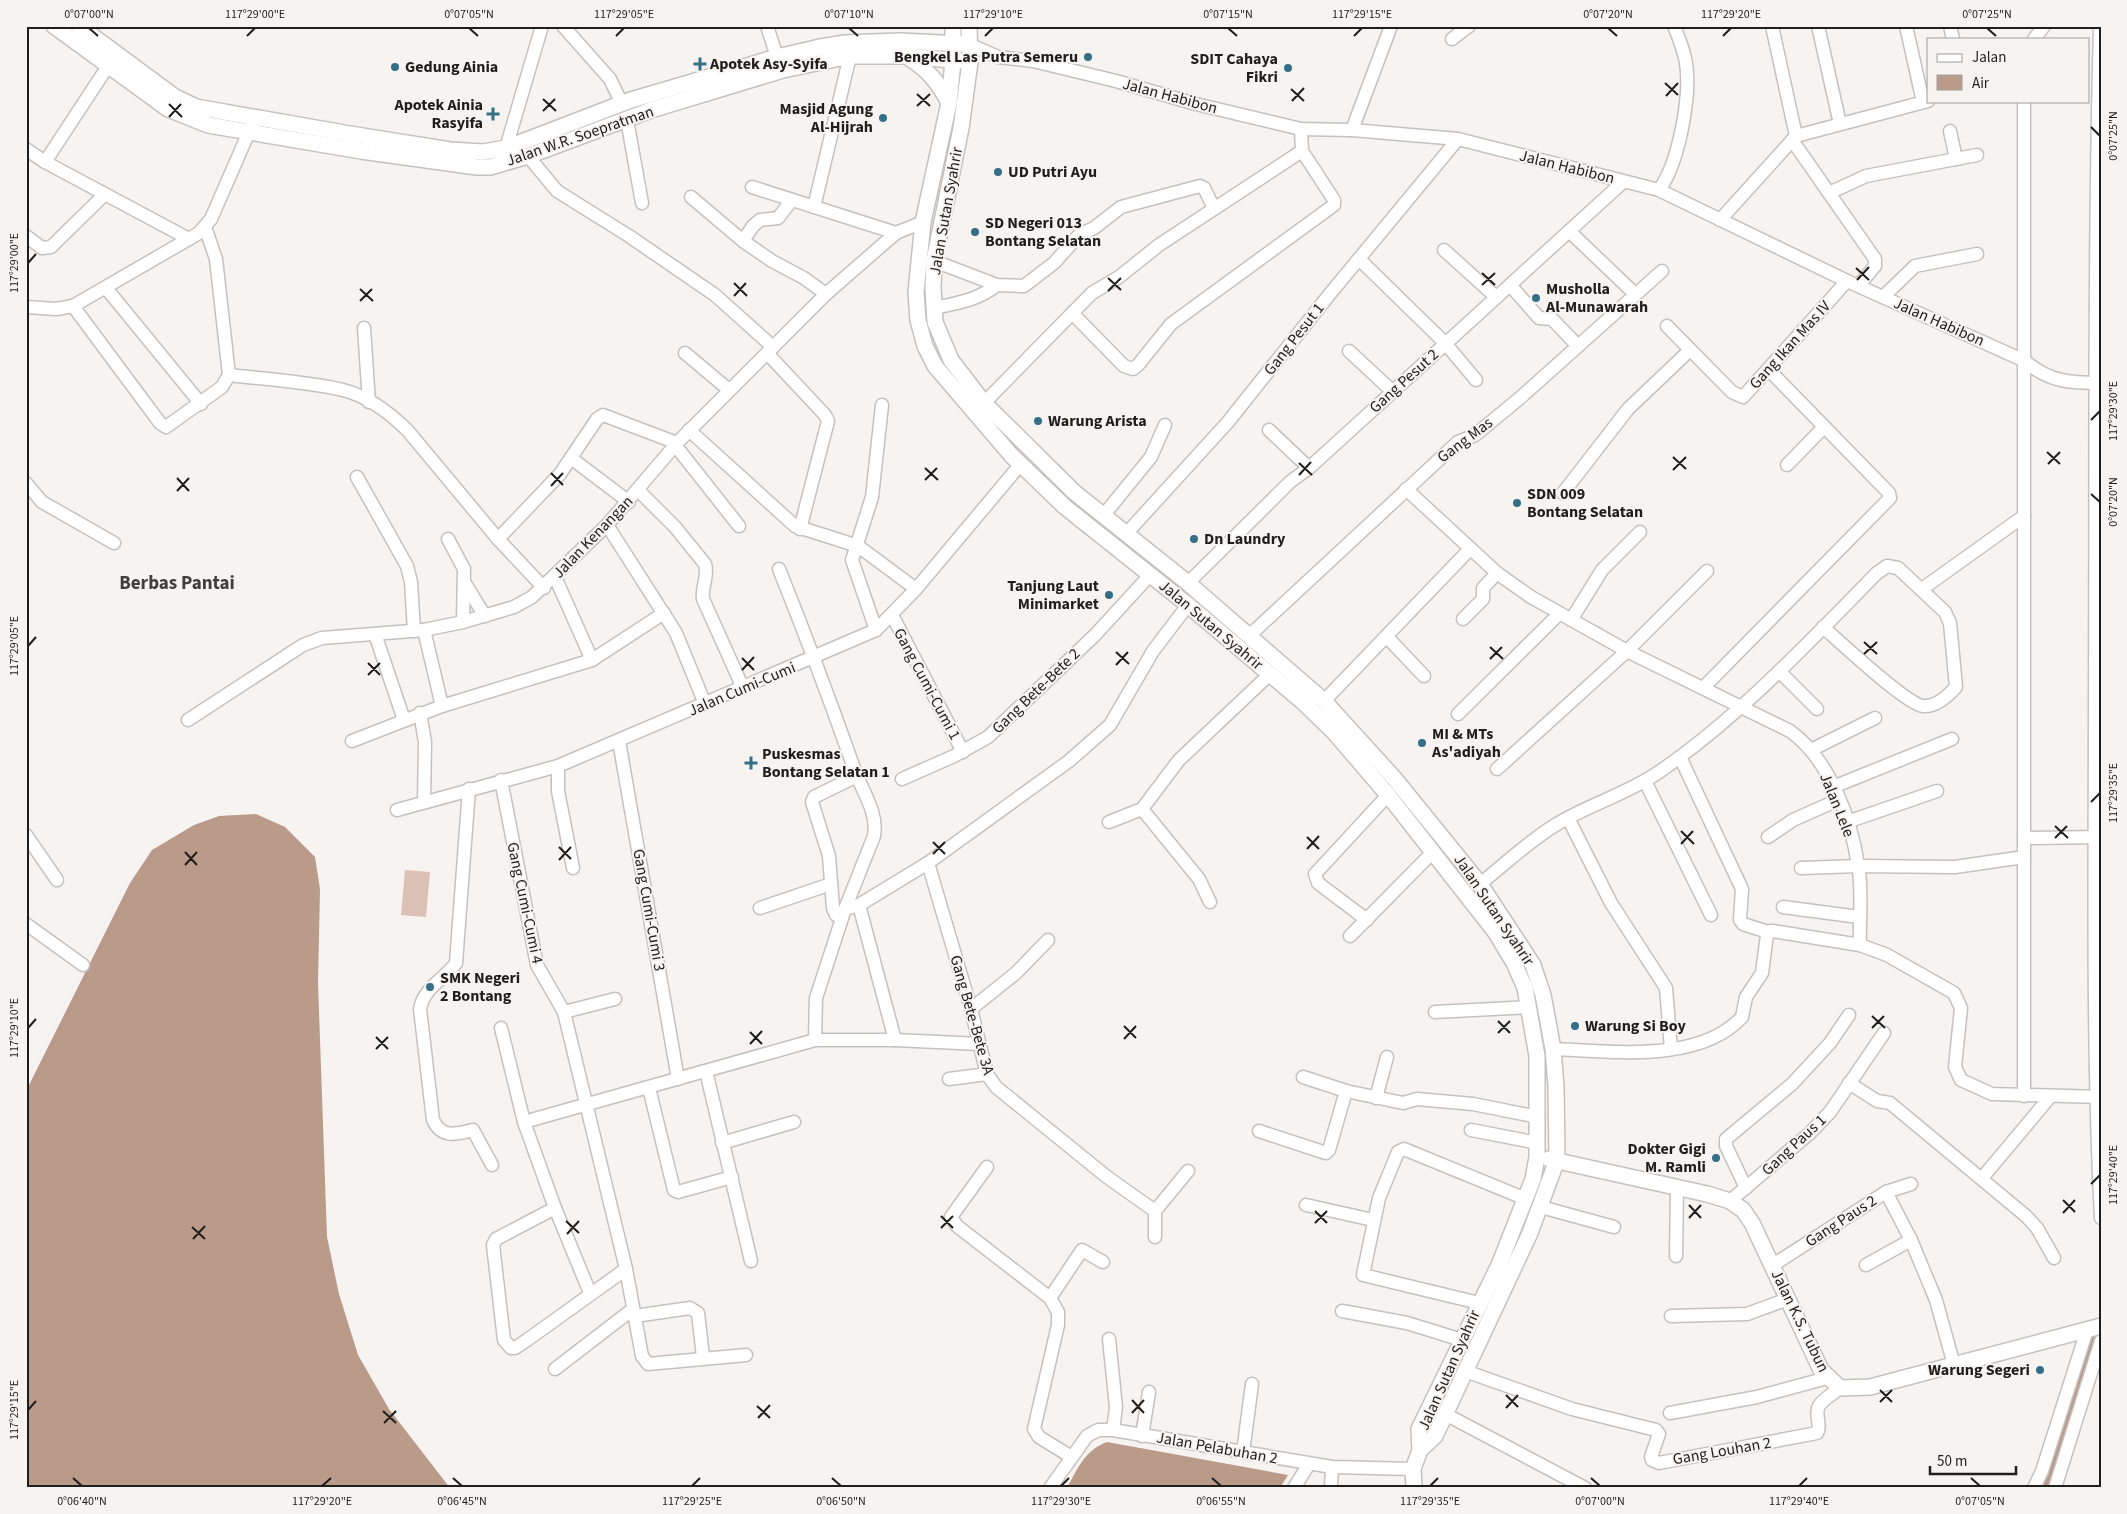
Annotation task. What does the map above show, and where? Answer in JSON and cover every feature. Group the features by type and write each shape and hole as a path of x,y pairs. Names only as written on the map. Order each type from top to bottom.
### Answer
{"street":[{"name":"Jalan W.R. Soepratman","path":"54,26 168,108 186,118 208,125 248,132 348,143 365,136 450,150 489,159 506,148 622,104 680,94 850,56 907,56 970,62"},
{"name":"Jalan W.R. Soepratman","path":"79,26 175,97 196,106 255,118 348,143 450,165 528,156 627,120 680,94 777,57 844,43 952,43 971,45"},
{"path":"506,148 542,26"},
{"path":"767,26 777,57"},
{"name":"Jalan Sutan Syahrir","path":"952,26 953,61 949,102 923,222 916,292 918,320 925,346 935,366 1020,464 1065,507 1188,605 1270,674 1333,731 1388,796 1496,933 1514,963 1525,988 1537,1056 1538,1117 1537,1150 1526,1199 1499,1265 1419,1429 1420,1450"},
{"name":"Jalan Sutan Syahrir","path":"970,26 970,62 962,128 934,261 934,308 936,322 950,360 984,403 1022,443 1103,516 1250,634 1324,701 1400,785 1480,884 1533,965 1543,995 1553,1050 1556,1085 1557,1160 1541,1207 1435,1436 1420,1450"},
{"path":"1352,130 1391,26"},
{"path":"1452,39 1469,26"},
{"path":"1659,190 1671,171 1684,114 1687,84 1687,64 1683,46 1674,26"},
{"path":"1772,26 1794,138 1829,192 1866,176 1977,155"},
{"path":"1818,26 1840,124"},
{"path":"1720,220 1794,138 1926,101 1906,26"},
{"path":"1950,26 1954,38"},
{"path":"2035,38 2044,26"},
{"path":"2100,26 2096,189 2098,383 2098,1097 2101,1218"},
{"path":"566,28 610,79 622,104"},
{"name":"Jalan Habibon","path":"971,45 998,57"},
{"path":"814,207 850,56"},
{"path":"907,56 925,68 940,86 949,102"},
{"name":"Jalan Habibon","path":"970,62 998,57 1032,61 1301,129 1352,130 1458,139 1659,190 1853,283 2025,361 2044,376 2060,380 2098,383"},
{"path":"45,162 108,66"},
{"path":"2024,102 2024,1096"},
{"path":"26,307 56,310 73,306 189,240 205,227 255,118"},
{"path":"627,120 642,203"},
{"path":"1072,314 1124,366 1133,369 1138,365 1171,324 1334,205 1334,200 1302,151 1301,129"},
{"path":"1950,131 1956,159"},
{"name":"Gang Pesut 1","path":"1126,534 1228,422 1458,139"},
{"path":"26,149 45,162 189,240"},
{"path":"984,403 1092,293 1120,277 1159,245 1302,151"},
{"path":"528,156 557,192 630,236 716,296 770,350 826,415 828,421 800,529"},
{"name":"Gang Pesut 2","path":"1188,583 1290,482 1309,468 1623,182"},
{"path":"934,261 997,285 1020,287 1033,281 1079,235 1091,230 1121,207 1200,186 1204,188 1214,208"},
{"path":"752,188 896,233"},
{"name":"Gang Ikan Mas IV","path":"1667,326 1740,397 1744,397 1853,283 1876,262 1829,192"},
{"path":"26,236 42,248 51,247 105,194"},
{"path":"691,197 743,241 772,261 804,278 826,294"},
{"path":"743,241 753,226 760,220 778,218 792,200"},
{"name":"Jalan Kenangan","path":"188,720 304,645 322,638 419,630 464,622 514,607 544,588 607,526 689,430 826,294 896,233 923,222"},
{"path":"73,306 163,426 169,426 222,388 229,374 216,259 205,227"},
{"path":"1569,231 1635,294"},
{"path":"1444,250 1496,297"},
{"path":"1883,297 1915,266 1977,254"},
{"path":"1359,260 1445,343 1476,380"},
{"name":"Gang Mas","path":"1250,634 1458,442 1475,435 1520,398 1662,271"},
{"path":"934,308 972,300 985,294 997,285"},
{"path":"1510,285 1539,318 1552,319 1578,346"},
{"path":"106,288 200,404"},
{"path":"364,328 367,401"},
{"path":"1563,493 1628,409 1690,350"},
{"path":"1349,351 1392,391"},
{"path":"685,354 729,390"},
{"path":"1704,687 1890,498 1889,493 1769,370"},
{"path":"229,374 344,390 367,401 408,431 498,539 544,588"},
{"path":"876,630 853,564 874,484 882,406"},
{"path":"498,539 560,474 597,419 603,414 676,444 739,526"},
{"path":"1103,516 1151,457 1165,425"},
{"path":"1787,465 1824,427"},
{"path":"689,430 800,529 827,535 858,546 916,589"},
{"path":"1269,430 1309,468"},
{"path":"1022,443 1020,464 1041,460"},
{"path":"571,458 628,502"},
{"name":"Jalan Cumi-Cumi","path":"397,810 501,780 558,766 815,658 876,630 892,616 916,589 1020,464"},
{"path":"357,477 407,566 419,630 442,706"},
{"path":"26,483 42,502 114,543"},
{"name":"Jalan Lele","path":"1406,489 1497,573 1531,597 1627,651 1790,730 1811,750 1832,787 1847,822 1858,866 1860,945"},
{"path":"638,490 675,526 705,564 707,570 702,590 702,599 743,688"},
{"path":"1922,589 2024,516"},
{"path":"607,526 676,633 705,704"},
{"path":"1571,620 1602,570 1640,532"},
{"path":"448,539 464,569 464,622"},
{"path":"1324,701 1470,549"},
{"path":"1480,884 1546,832 1568,818 1645,781 1680,757 1742,707 1780,672 1823,627 1881,569 1886,566 1898,568 1945,612 1950,623 1956,687 1932,705 1920,706 1898,691 1823,627"},
{"path":"779,569 815,658 876,824 874,836 843,914 816,998 815,1040"},
{"path":"1497,769 1627,651 1707,571"},
{"path":"1463,619 1482,599 1483,588 1497,573"},
{"name":"Gang Bete-Bete 2","path":"902,779 963,752 995,730 1095,635 1150,575"},
{"path":"555,577 592,660"},
{"path":"464,582 485,616"},
{"path":"857,776 812,799 829,856 833,908 836,915 843,914 859,905 928,863 1069,761 1110,725 1153,651 1188,605"},
{"path":"352,741 442,706 592,660 664,614"},
{"path":"1458,714 1559,614"},
{"name":"Gang Cumi-Cumi 1","path":"892,616 963,752"},
{"path":"375,634 404,720"},
{"path":"1387,637 1424,676"},
{"path":"1780,672 1817,709"},
{"path":"1109,822 1142,809 1179,760 1270,674"},
{"path":"420,714 425,742 424,802"},
{"path":"1811,750 1875,718"},
{"path":"1832,787 1952,739"},
{"name":"Gang Cumi-Cumi 3","path":"620,741 678,1079"},
{"path":"1680,757 1742,889 1740,920 1744,924 1768,932 1773,930 1860,945 1886,955 1954,993 1958,998 1960,1008 1955,1067 1961,1080 1992,1094 2098,1097"},
{"path":"558,766 558,791 573,868"},
{"name":"Gang Cumi-Cumi 4","path":"501,780 537,965 564,1012 626,1269 642,1356 648,1364 703,1357"},
{"path":"1645,781 1711,915"},
{"path":"1367,920 1318,883 1315,874 1400,785"},
{"path":"469,789 456,963 450,971 426,992 420,1009 433,1120 437,1128 447,1134 474,1130 492,1165"},
{"path":"1847,822 1937,791"},
{"path":"1768,837 1793,820 1838,800"},
{"path":"1142,809 1199,879 1210,902"},
{"path":"1568,818 1611,903 1666,988 1671,1049"},
{"path":"26,835 57,880"},
{"path":"2024,838 2098,837"},
{"path":"1350,936 1433,852"},
{"path":"1802,868 1858,866 1955,867 2024,857"},
{"name":"Gang Bete-Bete 3A","path":"928,863 971,1009 987,1074 996,1087 1107,1177 1155,1211"},
{"path":"760,908 831,884"},
{"path":"859,905 895,1040"},
{"path":"1783,907 1859,917"},
{"path":"26,924 83,965"},
{"path":"1553,1050 1643,1052 1671,1049 1712,1038 1722,1033 1742,1017 1746,997 1761,977 1768,932"},
{"path":"971,1009 1016,973 1048,940"},
{"path":"564,1012 615,999"},
{"path":"1435,1012 1529,1007"},
{"path":"1746,1188 1726,1146 1726,1140 1792,1084 1830,1043 1849,1015"},
{"path":"501,1028 524,1122 555,1208 590,1293"},
{"name":"Gang Paus 1","path":"1730,1201 1810,1133 1830,1112 1884,1033"},
{"path":"524,1122 588,1106 815,1040 895,1040 980,1044"},
{"path":"1376,1098 1387,1057"},
{"path":"706,1071 751,1261"},
{"path":"949,1079 987,1074"},
{"path":"1302,1077 1346,1091 1403,1103 1416,1099 1474,1104 1538,1117"},
{"path":"1849,1083 1877,1101 1890,1103 1982,1178 2032,1222 2054,1258"},
{"path":"649,1088 674,1190 678,1192 732,1177"},
{"path":"1259,1131 1326,1154 1329,1150 1346,1091"},
{"path":"1982,1178 2050,1097"},
{"path":"722,1142 794,1122"},
{"path":"1471,1130 1537,1150"},
{"path":"1479,1303 1426,1288 1364,1276 1363,1270 1379,1198 1398,1152 1402,1149 1526,1199"},
{"name":"Jalan K.S. Tubun","path":"1537,1150 1557,1160 1730,1201 1743,1210 1752,1223 1773,1265 1821,1370 1827,1378 1840,1388 1870,1387 2094,1328"},
{"path":"987,1167 951,1217 953,1222 1050,1298 1058,1312 1058,1325 1034,1429 1039,1437 1070,1456"},
{"path":"1155,1237 1155,1211 1188,1171"},
{"name":"Gang Paus 2","path":"1773,1265 1886,1192 1911,1184"},
{"path":"1676,1256 1678,1188"},
{"path":"1886,1192 1911,1240 1936,1300 1954,1365"},
{"path":"1306,1206 1373,1220"},
{"path":"1541,1207 1614,1227"},
{"path":"555,1208 496,1240 493,1245 506,1344 515,1348 626,1269"},
{"path":"1866,1265 1911,1240"},
{"path":"1050,1298 1082,1250 1103,1262"},
{"path":"1671,1316 1747,1314 1788,1299"},
{"path":"555,1369 634,1312 694,1309 698,1313 703,1357 746,1354"},
{"path":"1342,1311 1406,1323 1462,1340"},
{"path":"2034,1488 2042,1471 2094,1328"},
{"path":"1109,1339 1116,1407 1113,1430"},
{"path":"2055,1488 2101,1341"},
{"name":"Gang Louhan 2","path":"1465,1371 1572,1409 1656,1430 1659,1434 1651,1457 1652,1460 1659,1463 1817,1433 1820,1428 1817,1414 1819,1405 1840,1388"},
{"path":"1670,1413 1757,1398 1827,1378"},
{"path":"1243,1452 1252,1384"},
{"path":"1142,1436 1149,1392"},
{"path":"1445,1414 1585,1488"},
{"name":"Jalan Pelabuhan 2","path":"1050,1488 1070,1456 1091,1433 1113,1430 1332,1468 1413,1469"},
{"path":"1414,1488 1413,1469 1420,1450"},
{"path":"1294,1488 1309,1464"},
{"path":"1331,1488 1332,1468"}],"shaded area":[{"path":"405,870 430,872 426,917 401,915"}],"water":[{"path":"256,814 285,827 315,857 320,889 318,983 327,1237 339,1294 358,1355 389,1409 450,1488 26,1488 26,1091 130,883 152,850 194,825 219,816"},
{"path":"1107,1442 1288,1475 1280,1488 1067,1488 1088,1455 1099,1445"}],"waterway":[{"path":"2045,1488 2052,1472 2091,1345"}],"place":[{"name":"Bengkel Las Putra Semeru","path":"1088,57"},
{"name":"Apotek Asy-Syifa","path":"700,64"},
{"name":"Gedung Ainia","path":"395,67"},
{"name":"SDIT Cahaya Fikri","path":"1288,68"},
{"name":"Apotek Ainia Rasyifa","path":"493,114"},
{"name":"Masjid Agung Al-Hijrah","path":"883,118"},
{"name":"UD Putri Ayu","path":"998,172"},
{"name":"SD Negeri 013 Bontang Selatan","path":"975,232"},
{"name":"Musholla Al-Munawarah","path":"1536,298"},
{"name":"Warung Arista","path":"1038,421"},
{"name":"SDN 009 Bontang Selatan","path":"1517,503"},
{"name":"Dn Laundry","path":"1194,539"},
{"name":"Tanjung Laut Minimarket","path":"1109,595"},
{"name":"MI & MTs As'adiyah","path":"1422,743"},
{"name":"Puskesmas Bontang Selatan 1","path":"751,763"},
{"name":"SMK Negeri 2 Bontang","path":"430,987"},
{"name":"Warung Si Boy","path":"1575,1026"},
{"name":"Dokter Gigi M. Ramli","path":"1716,1158"},
{"name":"Warung Segeri","path":"2040,1370"}],"district":[{"name":"Berbas Pantai","path":"177,583"}]}
